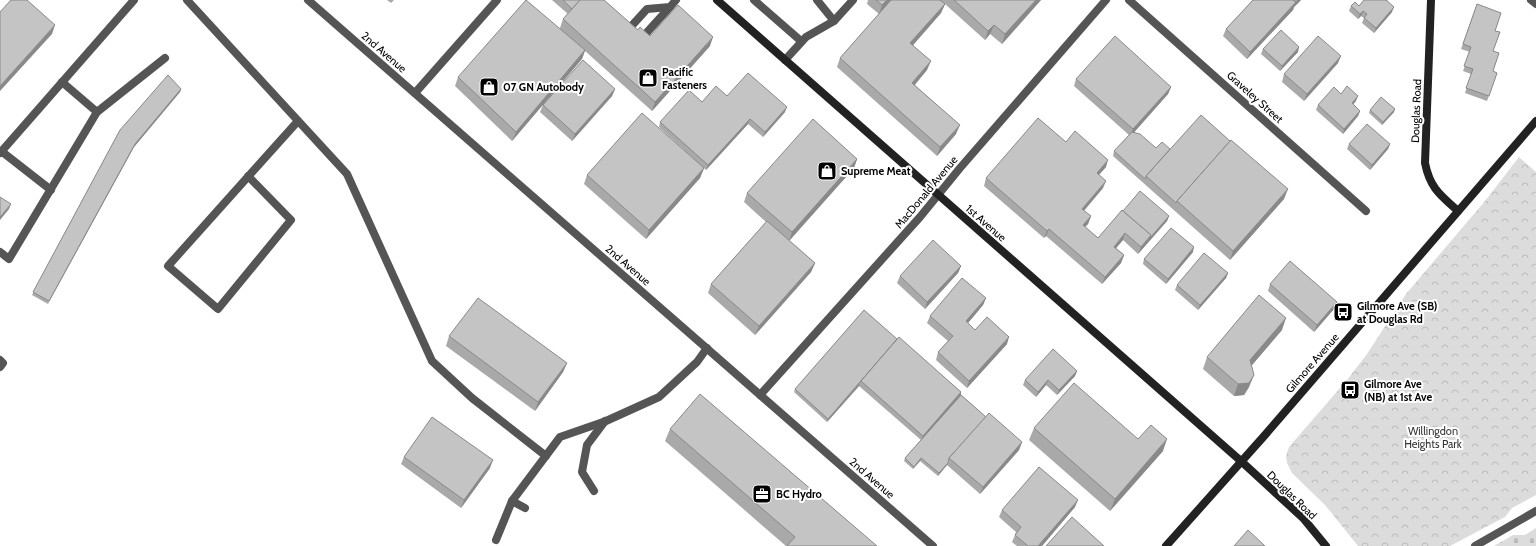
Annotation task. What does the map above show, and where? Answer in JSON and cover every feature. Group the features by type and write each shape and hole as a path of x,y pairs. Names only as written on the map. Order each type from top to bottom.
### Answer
{"street":[{"path":"51,190 1,152 134,0"},
{"path":"187,0 347,174 432,362 472,398 546,456"},
{"name":"2nd Avenue","path":"308,0 933,546"},
{"path":"415,93 497,0"},
{"path":"640,40 676,0"},
{"name":"1st Avenue","path":"717,0 1242,462"},
{"path":"754,0 801,41"},
{"path":"817,0 834,21"},
{"path":"785,60 801,41 834,21 853,0"},
{"name":"MacDonald Avenue","path":"760,395 939,195 960,168 1106,0"},
{"name":"Graveley Street","path":"1129,0 1366,211"},
{"name":"Douglas Road","path":"1431,0 1425,163 1435,191 1458,212"},
{"path":"1531,0 1536,4"},
{"path":"626,32 647,9 670,7"},
{"path":"0,252 9,259 97,112 164,58"},
{"path":"62,82 97,112"},
{"path":"248,176 292,220 218,310 168,266 248,176 298,121"},
{"name":"Gilmore Avenue","path":"1166,546 1242,462 1536,121"},
{"path":"496,540 512,501 560,437 606,421 659,397 697,362 707,348"},
{"path":"0,360 4,363 0,367"},
{"path":"594,491 582,472 587,445 606,421"},
{"name":"Douglas Road","path":"1242,462 1302,518 1326,546"},
{"path":"512,501 525,508"},
{"path":"1475,546 1536,511"}],"green space":[{"name":"Willingdon Heights Park","path":"1519,157 1536,172 1536,495 1512,508 1505,517 1450,546 1358,546 1326,506 1292,473 1287,463 1286,456 1289,447 1347,380 1367,354 1406,294 1485,201"},
{"path":"1536,528 1536,546 1494,546 1513,535 1525,535"}],"building":[{"path":"11,0 27,0 55,25 0,86 0,12"},
{"path":"526,0 585,50 516,132 458,77"},
{"path":"563,0 580,0 572,9"},
{"name":"Pacific Fasteners","path":"580,0 604,0 638,30 640,27 650,36 678,5 713,37 655,102 563,19"},
{"path":"876,0 887,0 882,5"},
{"path":"891,0 940,0 945,4 910,43 931,61 912,83 960,125 940,147 840,58"},
{"path":"954,0 1036,0 1005,34 994,25 988,31"},
{"path":"1253,0 1293,0 1296,2 1250,52 1226,29"},
{"path":"1364,0 1386,0 1394,7 1376,28 1364,18 1367,14 1363,11 1360,14 1351,6 1355,2 1359,6"},
{"path":"1477,4 1501,13 1495,31 1500,32 1493,51 1499,53 1493,71 1497,73 1489,96 1466,88 1473,69 1464,66 1471,47 1463,44"},
{"path":"1281,30 1299,47 1282,66 1263,49"},
{"path":"1115,36 1171,87 1133,129 1076,79"},
{"path":"1318,36 1341,56 1307,94 1284,74"},
{"path":"583,60 615,89 575,134 543,105"},
{"path":"748,73 787,107 765,132 750,119 708,165 660,122 689,90 702,102 716,86 727,96"},
{"path":"168,75 181,89 135,144 49,301 33,292 120,130"},
{"path":"1347,86 1358,96 1352,103 1360,111 1344,129 1318,105 1334,87 1341,94"},
{"path":"1381,97 1395,109 1383,122 1370,110"},
{"path":"642,113 704,168 649,230 587,175"},
{"path":"1201,115 1230,141 1176,203 1146,176"},
{"path":"1038,118 1066,142 1075,131 1108,160 1097,173 1106,181 1082,209 1091,216 1083,225 1098,238 1122,210 1151,235 1141,247 1125,233 1114,247 1124,255 1105,277 1049,229 1047,231 986,178"},
{"path":"813,119 857,159 792,232 747,193"},
{"path":"1367,124 1390,144 1372,165 1349,144"},
{"path":"1132,132 1140,134 1156,148 1162,142 1170,149 1145,179 1114,151"},
{"path":"1231,140 1288,189 1233,251 1177,201"},
{"path":"1140,191 1169,216 1150,238 1151,235 1123,211"},
{"path":"0,197 11,204 0,217"},
{"path":"767,221 815,263 759,326 711,284"},
{"path":"1171,228 1194,247 1168,279 1144,259"},
{"path":"933,240 961,266 927,302 900,276"},
{"path":"1204,253 1228,273 1200,305 1177,285"},
{"path":"1290,261 1337,302 1317,325 1270,284"},
{"path":"962,278 986,298 966,321 975,330 987,317 1009,337 969,381 938,352 953,336 930,316"},
{"path":"1259,295 1286,318 1250,360 1254,375 1249,383 1238,384 1207,357"},
{"path":"478,298 567,363 538,402 449,336"},
{"path":"864,310 897,339 828,419 795,389"},
{"path":"899,337 961,392 923,436 861,381"},
{"path":"1053,349 1077,371 1059,390 1048,380 1038,392 1025,380"},
{"path":"1074,383 1138,439 1151,425 1167,439 1115,499 1034,428"},
{"name":"BC Hydro","path":"700,394 877,546 787,546 795,537 670,429"},
{"path":"961,395 986,417 949,458 948,463 939,473 921,458 914,467 905,458"},
{"path":"989,413 1022,442 983,487 949,458"},
{"path":"432,417 493,460 464,500 404,457"},
{"path":"1039,467 1078,500 1038,546 1028,546 1015,535 1021,527 1002,510"},
{"path":"1072,517 1104,546 1046,546"},
{"path":"1248,530 1265,546 1234,546"}],"place":[{"name":"Pacific Fasteners","path":"648,78"},
{"name":"07 GN Autobody","path":"489,87"},
{"name":"Supreme Meat","path":"827,171"},
{"name":"Gilmore Ave (SB) at Douglas Rd","path":"1343,312"},
{"name":"Gilmore Ave (NB) at 1st Ave","path":"1350,390"},
{"name":"BC Hydro","path":"762,494"}]}
